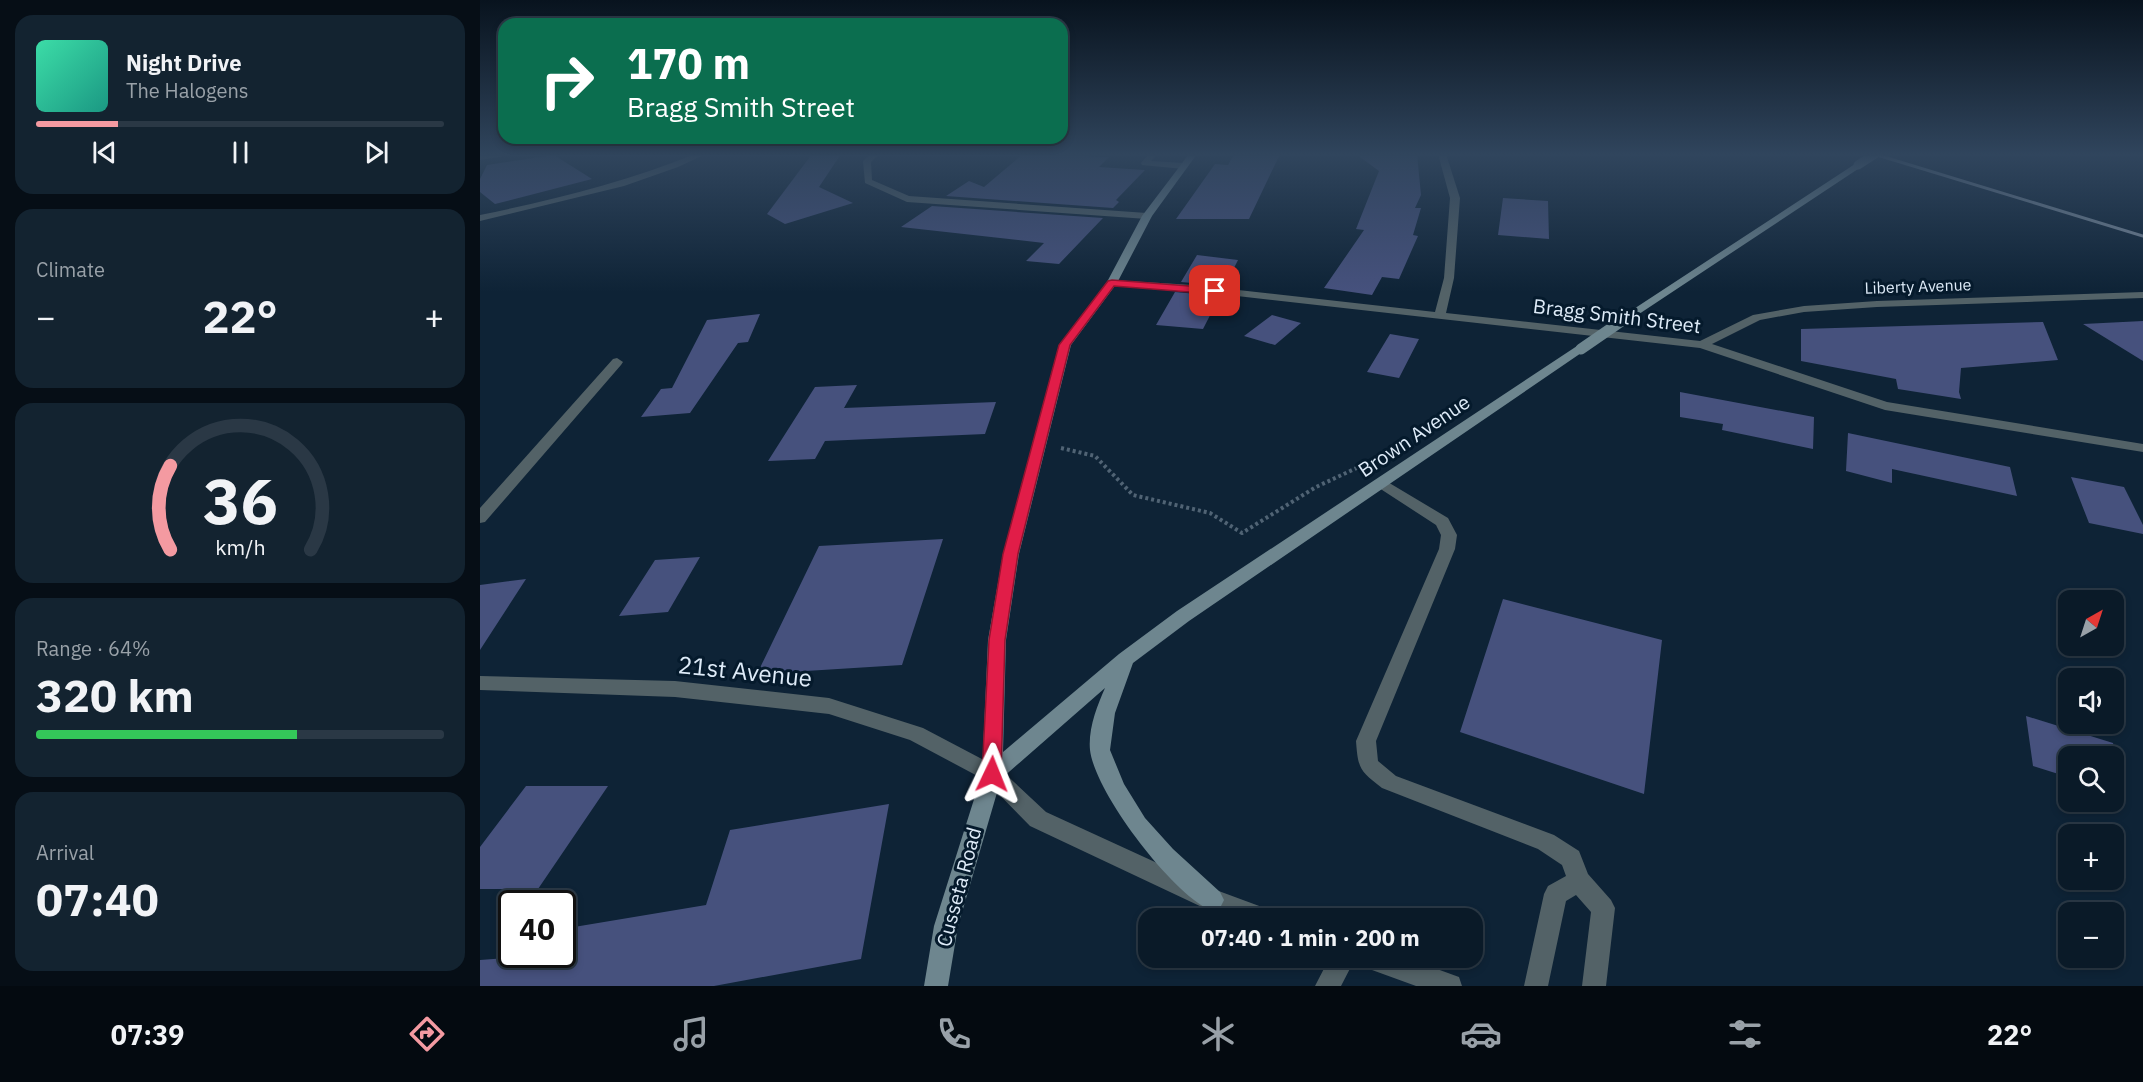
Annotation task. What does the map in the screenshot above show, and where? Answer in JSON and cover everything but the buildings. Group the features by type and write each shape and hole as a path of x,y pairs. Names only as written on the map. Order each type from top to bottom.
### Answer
{"street":[{"path":"480,218 557,200"},
{"path":"921,200 1147,216"},
{"name":"Cusseta Road","path":"936,986 946,926 992,774 997,640 1011,554 1065,345 1112,283 1147,216 1159,200"},
{"path":"1440,316 1449,278 1455,200"},
{"name":"Brown Avenue","path":"992,774 1125,659 1183,616 1805,200"},
{"name":"Bragg Smith Street","path":"1112,283 1193,288 1702,345 1885,406 2113,445 2143,448"},
{"name":"Liberty Avenue","path":"1702,345 1757,317 1804,309 1877,304 2143,295"},
{"path":"480,518 617,362"},
{"path":"1381,483 1442,522 1449,536 1448,549 1366,741 1368,765 1389,782 1546,842 1571,858 1579,881 1603,908 1594,986"},
{"path":"1125,659 1106,714 1100,749 1112,782 1131,818 1170,863 1212,900"},
{"name":"21st Avenue","path":"480,683 675,690 829,706 915,734 992,774 1038,819 1212,900 1234,908"},
{"path":"1536,986 1556,894 1579,881"},
{"path":"1327,986 1338,968"},
{"path":"1400,968 1450,986"}],"path":[{"path":"1061,447 1095,456 1133,495 1210,513 1242,533 1316,487 1365,464"}],"railway":[{"path":"2025,200 2143,236"}],"route":[{"path":"992,774 997,640 1011,554 1065,345 1112,283 1215,291"}]}
